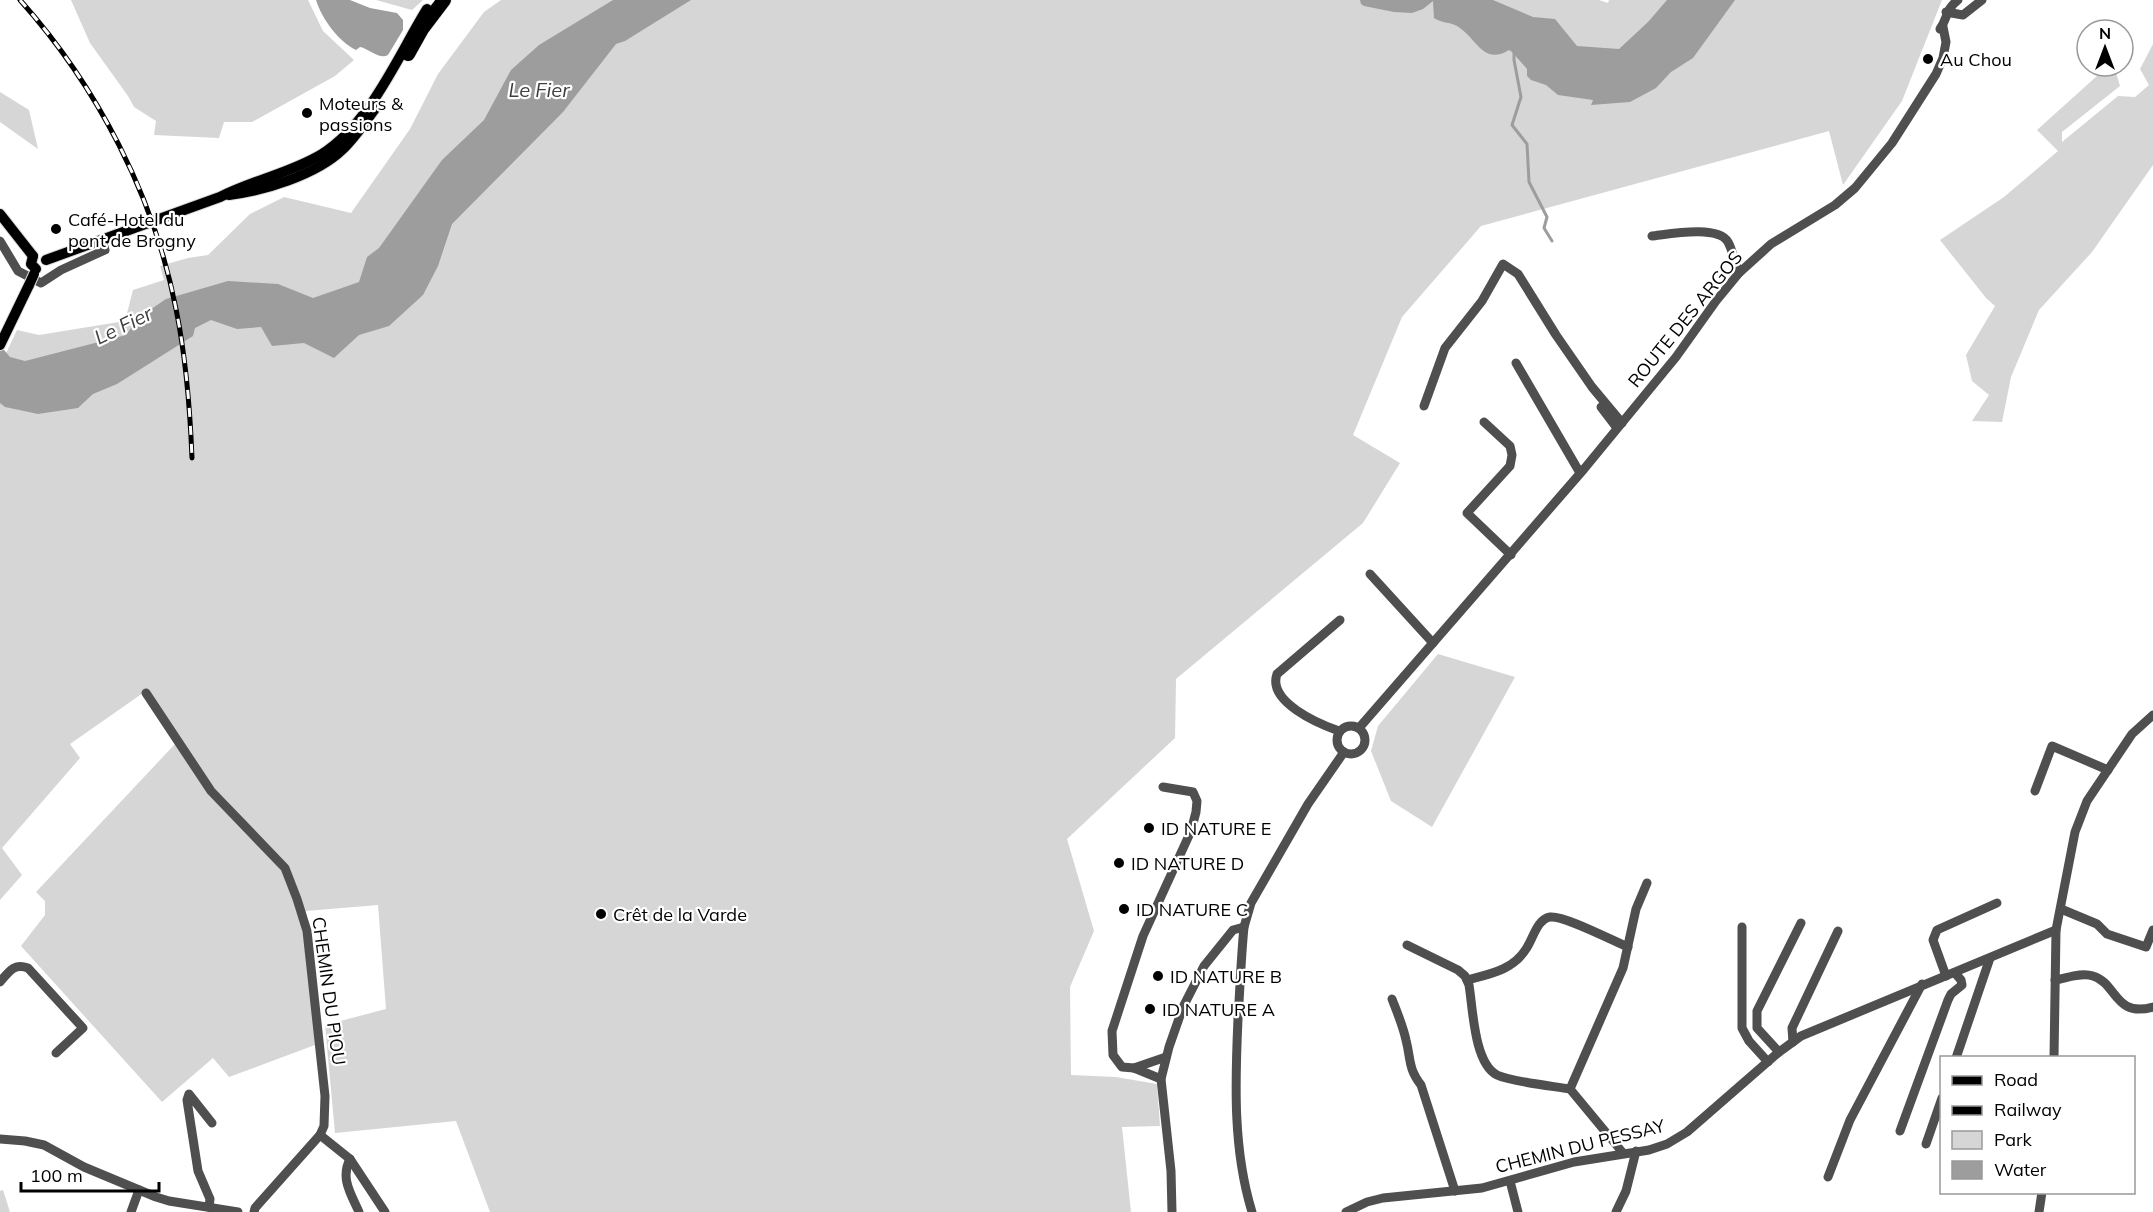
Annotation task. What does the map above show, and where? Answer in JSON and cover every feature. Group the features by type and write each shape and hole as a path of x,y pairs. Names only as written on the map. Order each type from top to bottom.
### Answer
{"highway":[{"path":"408,54 422,29 444,0"}],"main road":[{"path":"46,260 220,196 243,184 295,167 321,154 347,133 390,75 431,5"},
{"path":"220,196 261,189 280,182 324,163 341,151 376,108 408,54"},
{"path":"0,214 33,256"},
{"path":"33,256 39,254 46,260"},
{"path":"33,256 31,264 35,271"},
{"path":"0,345 35,271 45,266 46,260"}],"street":[{"name":"ROUTE DES ARGOS","path":"1359,728 1580,473 1676,357 1739,273 1771,244 1834,205 1855,188 1892,143 1936,74 1943,58 1940,28 1943,27 1951,4 1963,15 1982,0"},
{"path":"1652,236 1707,232 1722,236 1728,242 1739,273"},
{"path":"0,242 5,260 23,275 41,283 61,270 105,250 102,240"},
{"path":"1424,406 1445,348 1482,301 1503,264 1518,274 1556,335 1620,425"},
{"path":"1563,357 1620,425"},
{"path":"1516,363 1580,473"},
{"path":"1484,422 1510,446 1512,455 1510,466 1467,513 1511,555"},
{"path":"1370,574 1433,643"},
{"path":"1339,731 1318,724 1286,703 1277,690 1275,679 1277,674 1340,620"},
{"name":"CHEMIN DU PIOU","path":"146,693 211,791 285,868 307,931 326,1110 320,1135"},
{"path":"2054,1056 2056,930 2074,832 2087,801 2132,734 2153,715"},
{"path":"1347,726 1359,728 1365,740 1362,748 1354,753 1344,752 1339,747 1337,738 1339,731 1347,726"},
{"path":"2035,791 2052,746 2108,770"},
{"path":"1252,1212 1243,1177 1236,1092 1244,927 1251,903 1308,804 1344,752"},
{"path":"1161,1079 1134,1068 1122,1067 1113,1055 1112,1031 1143,936 1191,831 1196,812 1197,801 1192,792 1163,787"},
{"path":"1570,1089 1623,968 1636,909 1647,883"},
{"path":"1900,1131 1948,1000 1951,994 1962,985 1961,980 1950,975 1933,940 1936,930 1997,903"},
{"path":"2061,909 2097,924 2108,934 2146,947 2153,930"},
{"path":"1467,980 1496,972 1513,964 1527,948 1541,922 1549,917 1561,918 1628,947"},
{"path":"1779,1052 1757,1028 1757,1011 1801,923"},
{"path":"1172,1212 1171,1171 1161,1079 1166,1057 1183,1007 1204,966 1233,930 1244,927"},
{"path":"1742,927 1742,1028 1749,1041 1768,1062"},
{"name":"CHEMIN DU PESSAY","path":"1346,1212 1366,1202 1383,1198 1482,1188 1574,1162 1667,1144 1687,1132 1779,1052 1801,1036 2056,930"},
{"path":"1793,1041 1792,1028 1838,931"},
{"path":"1407,945 1458,970 1467,980 1479,1050 1487,1066 1503,1077 1570,1089 1623,1153"},
{"path":"1957,1056 1990,958"},
{"path":"0,982 13,967 28,968 83,1028 57,1053"},
{"path":"2055,980 2083,975 2094,976 2100,978 2124,1005 2140,1009 2153,1007"},
{"path":"1828,1177 1850,1120 1922,984"},
{"path":"1392,999 1406,1041 1409,1063 1421,1085 1455,1191"},
{"path":"1134,1068 1166,1057"},
{"path":"209,1207 210,1199 198,1171 187,1100 189,1094 212,1123"},
{"path":"1926,1144 1940,1101"},
{"path":"254,1212 255,1208 320,1135 350,1159 385,1212"},
{"path":"0,1139 44,1145 84,1167 169,1201 238,1212"},
{"path":"1616,1212 1626,1191 1636,1151"},
{"path":"350,1159 344,1177 359,1212"},
{"path":"1510,1181 1518,1212"},
{"path":"131,1212 139,1190"},
{"path":"2039,1212 2042,1194"}],"green space":[{"path":"71,0 308,0 323,31 354,60 335,76 252,122 224,122 219,138 154,135 156,121 134,107 90,43"},
{"path":"376,0 423,0 412,10"},
{"path":"501,0 1599,0 1608,3 1609,0 1942,0 1902,101 1843,185 1829,131 1481,226 1402,317 1353,435 1400,463 1363,523 1176,679 1175,738 1067,839 1094,931 1070,987 1071,1075 1116,1077 1157,1084 1160,1126 1122,1127 1131,1212 490,1212 456,1121 335,1133 325,1025 386,1009 378,905 306,911 315,1045 229,1077 213,1058 162,1102 21,946 45,915 45,901 36,892 175,744 143,693 70,744 80,758 2,848 22,875 0,900 0,366 17,330 39,335 125,321 133,290 164,280 160,266 208,255 250,214 284,197 351,213 410,129 438,74 484,12"},
{"path":"2153,44 2153,165 2092,252 2039,310 2011,377 2002,422 1972,421 1989,395 1972,381 1966,355 1995,306 1940,240 2004,197 2058,151 2037,130 2095,78 2118,78 2120,86 2062,132 2062,142 2118,96 2135,97 2149,85 2140,69"},
{"path":"0,92 29,110 38,149 0,122"},
{"path":"1438,654 1515,677 1432,827 1391,801 1371,751 1378,726"},
{"path":"3,1190 10,1212 0,1212 0,1191"}],"water":[{"path":"316,0 350,0 370,8 397,13 403,20 403,30 388,55 381,56 360,47 356,50 332,29 322,15"},
{"name":"Le Fier","path":"613,0 691,0 625,41 616,44 563,112 452,224 438,266 423,295 389,326 359,335 334,358 304,343 272,346 261,327 237,329 211,320 195,328 193,336 117,384 93,394 78,408 38,414 5,407 0,403 0,345 10,357 25,361 126,335 138,318 166,299 228,281 278,284 313,298 359,282 367,257 379,248 442,160 484,120 511,70 539,45"},
{"path":"1360,0 1493,0 1533,17 1555,19 1577,46 1619,49 1648,22 1667,0 1735,0 1693,58 1671,72 1656,88 1630,102 1591,105 1593,100 1558,95 1546,85 1531,80 1527,76 1527,69 1509,50 1493,55 1486,53 1457,26 1434,18 1433,1 1423,9 1412,13 1364,6"}],"waterway":[{"path":"1514,50 1521,97 1512,125 1527,144 1529,182 1547,217 1544,228 1552,241"}],"railway":[{"path":"20,0 48,33 97,106 119,144 153,225 176,309 187,383 192,458"}],"place":[{"name":"Au Chou","path":"1928,59"},
{"name":"Moteurs & passions","path":"307,113"},
{"name":"Café-Hotel du pont de Brogny","path":"56,229"},
{"name":"ID NATURE E","path":"1149,828"},
{"name":"ID NATURE D","path":"1119,863"},
{"name":"ID NATURE C","path":"1124,909"},
{"name":"Crêt de la Varde","path":"601,914"},
{"name":"ID NATURE B","path":"1158,976"},
{"name":"ID NATURE A","path":"1150,1009"}]}
